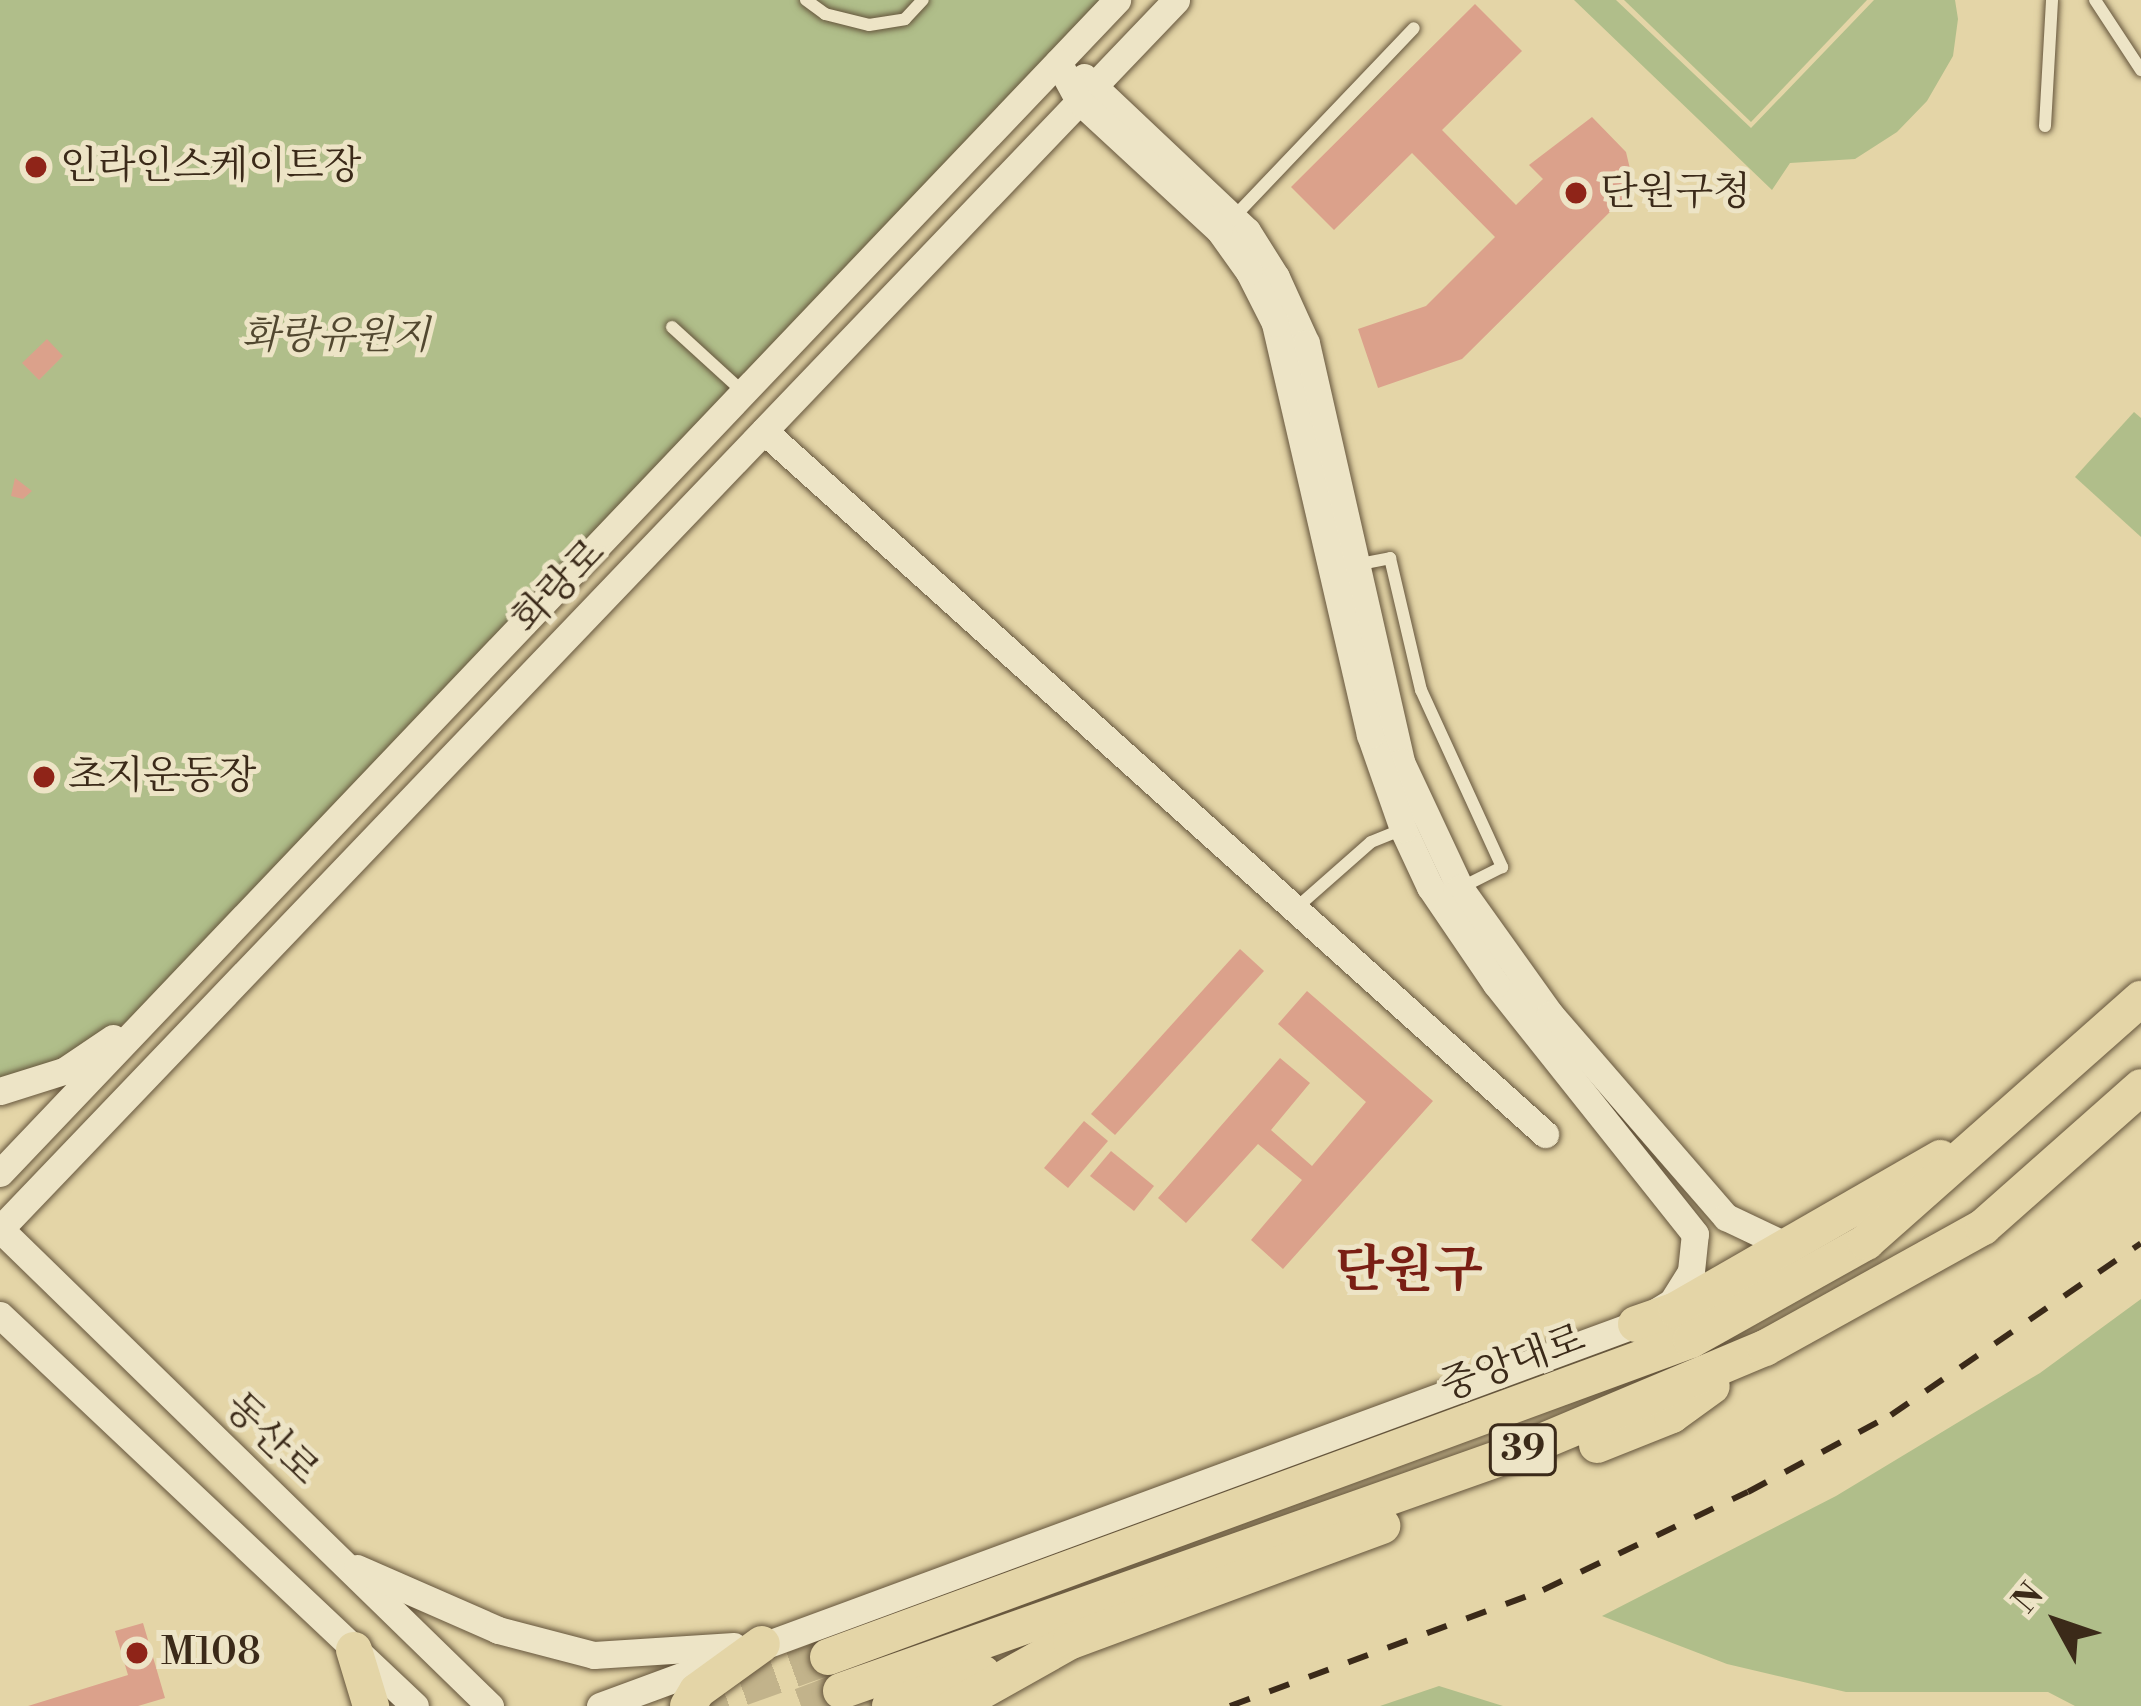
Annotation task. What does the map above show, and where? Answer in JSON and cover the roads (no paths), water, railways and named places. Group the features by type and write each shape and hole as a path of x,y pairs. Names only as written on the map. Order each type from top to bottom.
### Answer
{"main road":[{"name":"중앙대로","path":"828,1657 1691,1340 1866,1242 2021,1112 2141,999"},
{"name":"중앙대로","path":"842,1691 1517,1452 1765,1348 1983,1227 2141,1087"},
{"path":"1636,1324 1786,1246 2021,1112"},
{"path":"890,1706 1672,1415 1765,1348"},
{"path":"955,1706 1071,1641"},
{"path":"688,1706 697,1690 762,1644"},
{"path":"354,1650 371,1706"}],"street":[{"name":"화랑로","path":"0,1173 1117,0"},
{"name":"화랑로","path":"0,1229 1176,0"},
{"path":"1058,62 1219,230 1275,323 1370,735 1414,826 1550,1014 1726,1217 1786,1246"},
{"path":"599,1706 1636,1324 1672,1302 1691,1271 1695,1234 1496,984 1430,886 1353,566 1306,343 1276,277 1233,218 1088,92"},
{"path":"764,431 1546,1134"},
{"path":"0,1091 64,1071 173,991"},
{"name":"동산로","path":"0,1229 490,1706"},
{"path":"0,1315 415,1706"},
{"path":"340,1561 498,1630 594,1655 762,1644"}],"lane":[{"path":"806,0 824,14 869,25 905,19 923,0"},
{"path":"2045,126 2052,0"},
{"path":"2095,0 2141,70"},
{"path":"1233,218 1414,28"},
{"path":"672,327 743,392"},
{"path":"1353,566 1390,558 1421,690 1502,866 1460,888"},
{"path":"1295,909 1332,872 1414,826"}],"tunnel":[{"path":"691,1706 828,1657"},
{"path":"801,1706 841,1691"}],"railway":[{"path":"1230,1706 1543,1590 1748,1492 1891,1415 2141,1243"}],"place":[{"name":"인라인스케이트장","path":"36,167"},
{"name":"단원구청","path":"1576,193"},
{"name":"초지운동장","path":"44,777"},
{"name":"M108","path":"137,1653"}],"district":[{"name":"단원구","path":"1409,1271"}],"park label":[{"name":"화랑유원지","path":"336,337"}]}
